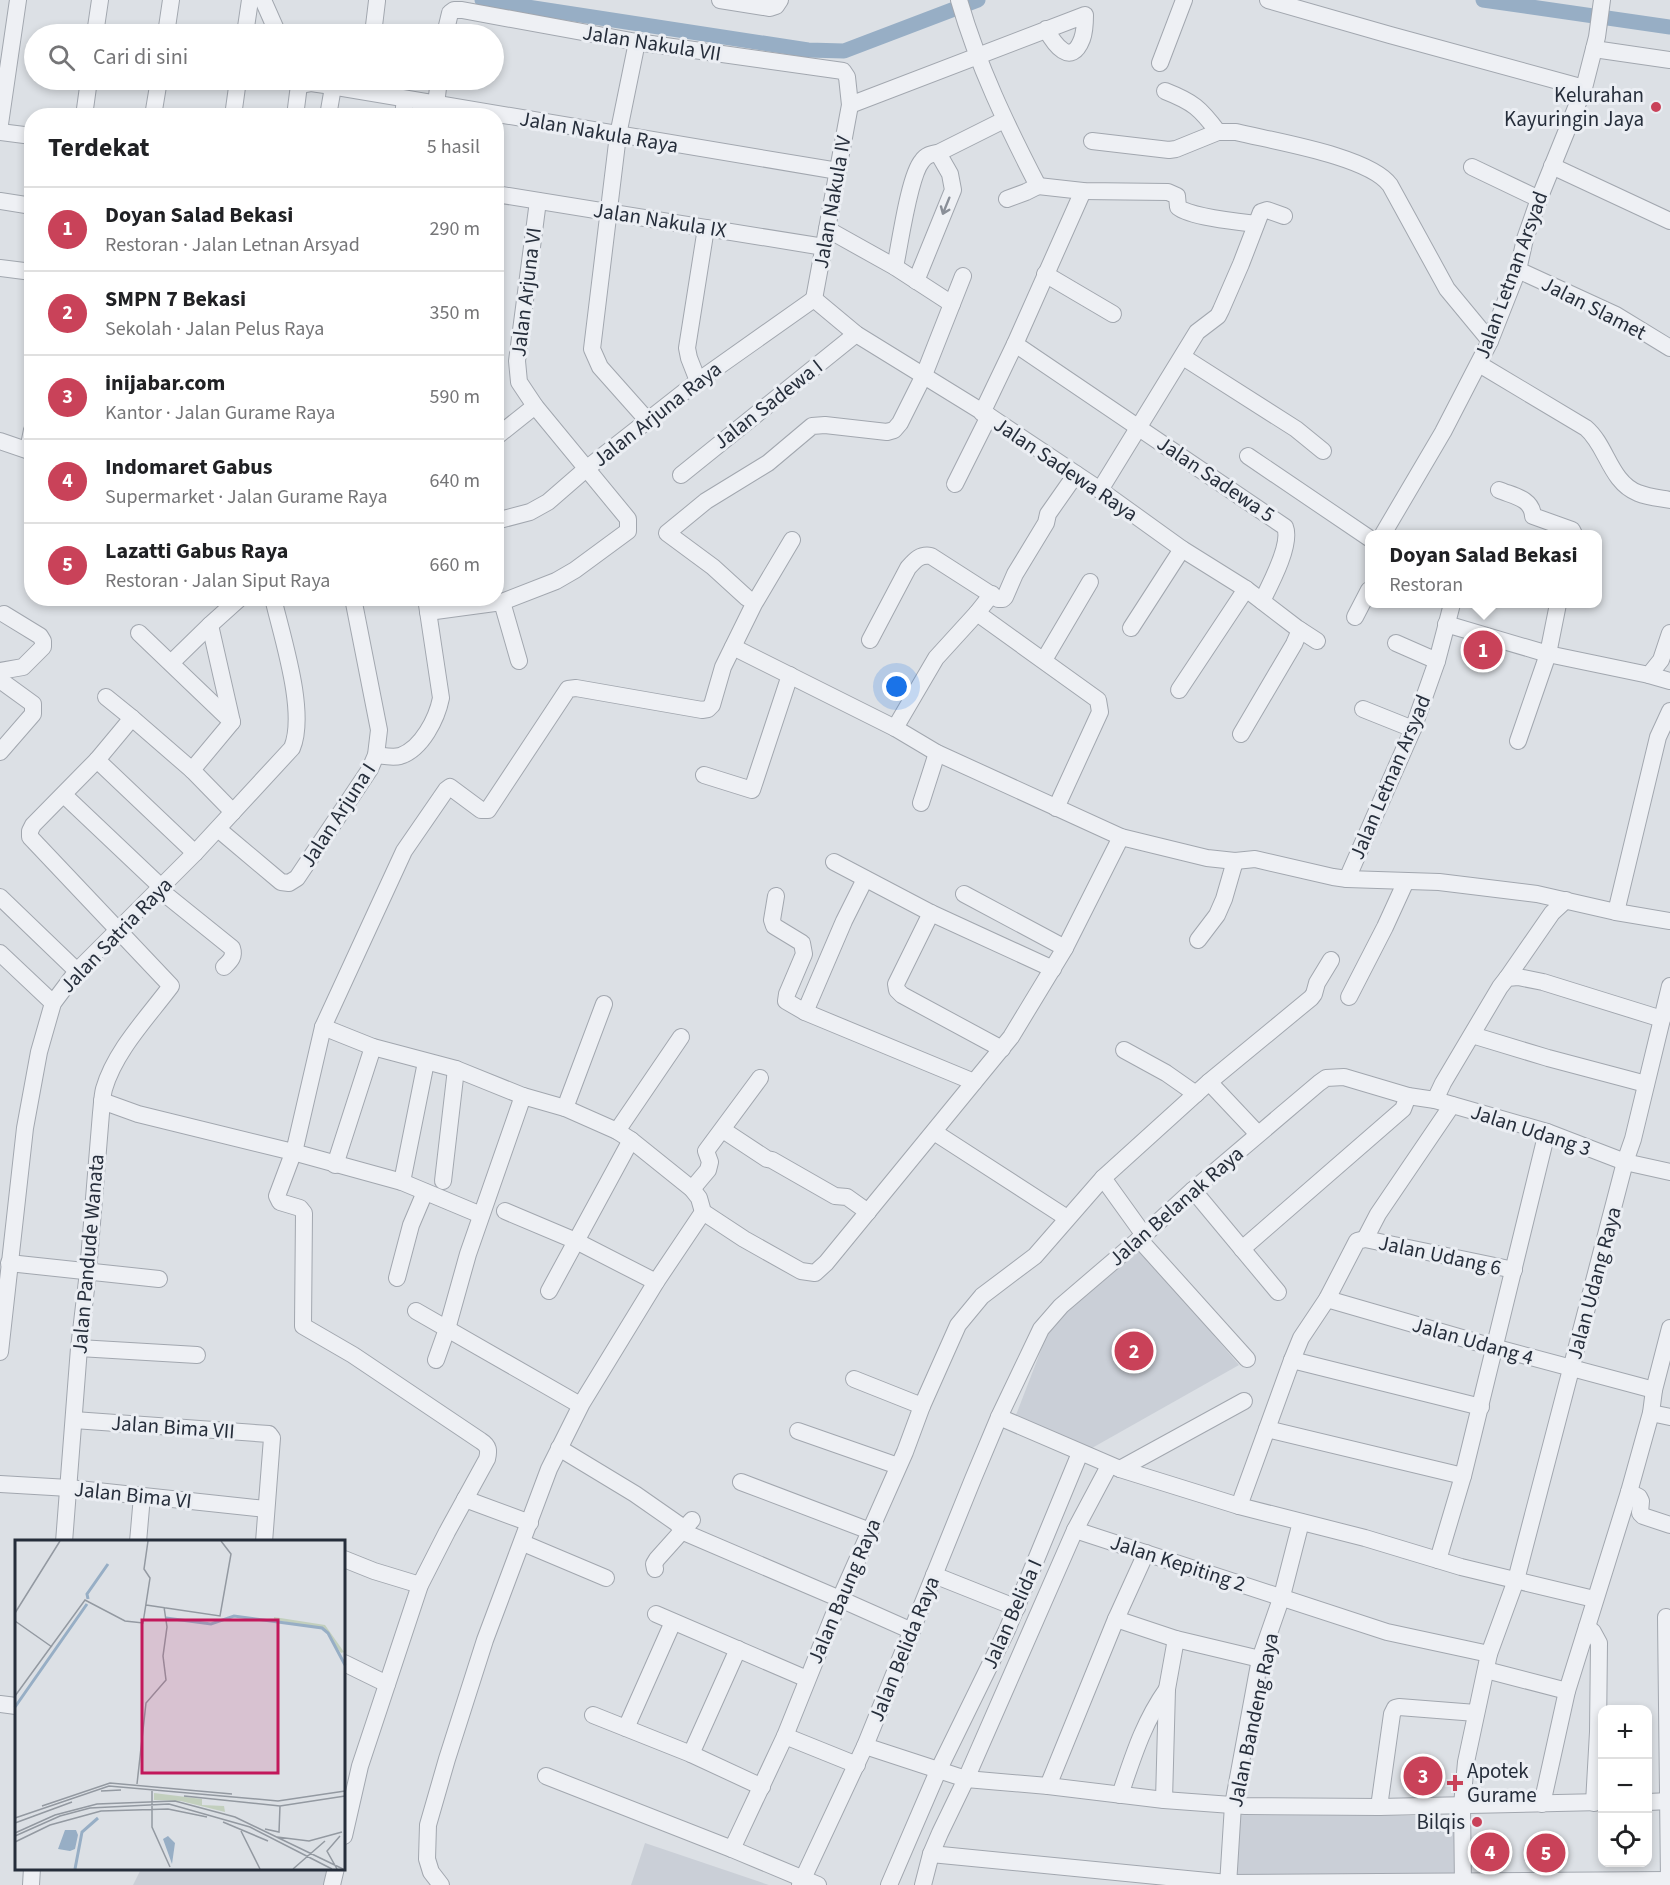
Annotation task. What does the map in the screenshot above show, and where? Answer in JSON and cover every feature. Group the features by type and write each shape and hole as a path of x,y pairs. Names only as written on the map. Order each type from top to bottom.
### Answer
{"street":[{"path":"18,0 6,42 0,124 24,133"},
{"path":"96,24 100,0"},
{"path":"167,24 171,0"},
{"path":"246,24 250,0"},
{"path":"264,0 274,24"},
{"path":"720,0 770,8 776,6 780,0"},
{"path":"959,0 976,56 1004,120 1038,186"},
{"path":"1160,63 1184,0"},
{"path":"1268,0 1584,88"},
{"path":"374,24 376,1"},
{"name":"Jalan Letnan Arsyad","path":"1385,530 1443,432 1490,342 1518,270 1539,199 1584,88 1602,1"},
{"name":"Jalan Nakula VII","path":"448,24 450,12 462,10 638,42 843,71 847,77 850,105"},
{"path":"850,105 1046,29 1085,15 1082,40 1074,50 1069,52 1064,52 1054,44 1046,29"},
{"path":"638,42 618,135 592,349 600,367 648,421"},
{"path":"1595,43 1670,60"},
{"path":"85,108 88,90"},
{"path":"154,108 157,90"},
{"path":"234,108 237,90"},
{"path":"299,108 309,90"},
{"path":"316,90 324,108"},
{"name":"Jalan Nakula Raya","path":"374,90 404,107 436,104 459,108"},
{"path":"436,104 438,90"},
{"path":"1165,91 1188,100 1199,108 1218,132"},
{"name":"Jalan Nakula IV","path":"814,299 850,105"},
{"name":"Jalan Nakula Raya","path":"504,116 838,171"},
{"path":"896,267 912,184 920,162 929,154 938,153 1004,120"},
{"path":"1092,141 1169,150 1218,132 1236,132 1344,158 1382,175 1390,184 1448,290 1490,342"},
{"path":"916,281 953,190 950,174 938,153"},
{"path":"1473,166 1539,199"},
{"path":"1552,166 1670,221"},
{"path":"1007,198 1038,186 1083,191 1176,194 1179,209 1204,216 1256,224"},
{"path":"955,484 1083,191"},
{"name":"Jalan Nakula IX","path":"504,195 824,247"},
{"path":"0,201 24,205"},
{"name":"Jalan Arjuna VI","path":"504,601 556,581 575,570 628,531 628,519 535,406 519,382 517,361 538,201"},
{"path":"1100,490 1197,332 1218,316 1261,212 1264,210 1284,216"},
{"path":"698,381 687,348 706,228"},
{"path":"827,229 896,267 952,304"},
{"path":"0,268 24,271"},
{"name":"Jalan Slamet","path":"1518,270 1616,315 1670,348"},
{"path":"1045,274 1113,314"},
{"path":"747,598 713,567 667,533 706,501 768,463 812,426 825,425 887,432 894,430 900,423 924,375 963,276"},
{"name":"Jalan Arjuna Raya","path":"504,519 530,512 548,502 586,469 698,381 814,299"},
{"name":"Jalan Sadewa Raya","path":"814,299 856,334 986,414 1100,490 1182,549 1246,589 1317,641"},
{"name":"Jalan Sadewa I","path":"681,475 856,334"},
{"path":"1015,344 1140,427"},
{"path":"1182,357 1296,429 1323,451"},
{"path":"1479,364 1586,428 1599,441 1614,472 1630,490 1670,500"},
{"path":"504,431 535,406"},
{"name":"Jalan Sadewa 5","path":"1140,427 1286,528 1286,542 1275,577 1262,601"},
{"path":"0,441 24,449"},
{"path":"1248,456 1365,535"},
{"path":"870,640 908,568 916,559 924,555 932,556 998,599 1003,599 1015,574 1046,523 1048,513 1076,474"},
{"path":"1499,490 1529,502 1533,508 1533,516 1572,530"},
{"path":"345,1832 360,1766 420,1585 487,1460 489,1452 485,1443 353,1355 303,1326 304,1213 300,1208 280,1202 277,1196 293,1152 323,1027 404,851 446,790 450,787 481,810 488,810 568,689 576,688 702,710 708,709 712,705 723,667 754,604 792,540"},
{"path":"1131,628 1182,549"},
{"path":"1044,660 1090,582"},
{"path":"1179,690 1246,589"},
{"path":"895,728 936,658 977,614 992,594"},
{"path":"1355,617 1365,598"},
{"path":"171,663 231,606"},
{"name":"Jalan Satria Raya","path":"0,1352 25,1128 39,1052 53,1003 77,971 160,890 292,748 297,737 296,697 275,606"},
{"name":"Jalan Arjuna I","path":"218,829 281,882 287,883 297,878 370,769 376,755 380,730 354,606"},
{"path":"376,755 400,756 412,750 422,740 436,715 441,698 427,606"},
{"path":"503,606 519,661"},
{"name":"Jalan Letnan Arsyad","path":"1451,608 1437,661 1413,729 1347,879 1439,882 1537,894 1670,921"},
{"path":"1518,741 1548,654 1557,608"},
{"path":"0,671 23,667 43,647 40,636 4,614"},
{"path":"977,614 1098,700 1100,712 1056,808"},
{"path":"1446,624 1548,654 1670,681"},
{"path":"210,625 232,722"},
{"path":"1241,734 1300,630"},
{"path":"139,633 232,722"},
{"path":"1649,675 1661,660 1670,633"},
{"path":"1396,643 1437,661"},
{"path":"734,647 895,728 937,753 1121,837 1190,855 1234,861 1255,859 1347,879"},
{"path":"704,775 752,790 790,675"},
{"path":"0,680 33,704 34,709 33,714 0,752"},
{"path":"106,697 192,770 233,812"},
{"path":"1363,708 1413,729"},
{"path":"1617,912 1670,711"},
{"path":"118,931 30,837 30,831 33,825 97,760 132,718"},
{"path":"192,770 232,722"},
{"path":"921,803 937,753"},
{"path":"97,760 195,853"},
{"path":"64,795 158,884 160,890 232,948 234,953 224,967"},
{"path":"323,1027 373,1047 456,1069 524,1096 565,1108 624,1135 692,1189 699,1198 704,1212 787,1264 801,1271 815,1273 826,1263 1002,1049 1065,948 1121,837"},
{"path":"1198,940 1217,915 1224,899 1234,861"},
{"path":"834,862 931,913 1053,969"},
{"path":"805,1012 844,921 865,879"},
{"path":"1349,997 1406,880"},
{"path":"964,894 1065,948"},
{"path":"776,896 772,920 774,926 802,943 804,954 786,1001 805,1012 974,1082"},
{"path":"0,897 77,971"},
{"path":"1242,1249 1403,1109 1443,1083 1500,987 1564,899"},
{"path":"931,913 896,984 897,990 902,995 1002,1049"},
{"name":"Jalan Pandude Wanata","path":"64,1540 79,1348 104,1089 129,1041 171,986 118,931"},
{"path":"2,959 53,1003"},
{"name":"Jalan Baung Raya","path":"732,1849 785,1736 840,1599 905,1452 922,1406 964,1316 981,1296 1035,1256 1103,1178 1209,1082 1311,998 1331,960"},
{"path":"1507,978 1518,977 1543,982 1662,1018"},
{"name":"Jalan Udang Raya","path":"1463,1884 1462,1805 1466,1762 1487,1662 1516,1580 1633,1139 1670,986"},
{"path":"565,1108 604,1004"},
{"path":"1472,1035 1646,1084"},
{"path":"549,1291 576,1241 624,1135 681,1038"},
{"path":"335,1165 373,1047"},
{"path":"1124,1050 1166,1073 1196,1094"},
{"path":"402,1182 426,1062"},
{"path":"443,1181 456,1069"},
{"name":"Jalan Belanak Raya","path":"999,1417 1041,1329 1061,1306 1319,1083 1326,1078 1344,1077 1422,1098"},
{"path":"692,1189 708,1170 710,1162 706,1151 760,1078"},
{"path":"1209,1082 1258,1134"},
{"path":"436,1360 481,1215 524,1096"},
{"name":"Jalan Udang 3","path":"1422,1098 1547,1132 1626,1162 1670,1172"},
{"path":"102,1101 138,1114 293,1152 402,1182 481,1215"},
{"path":"1239,1506 1301,1338 1327,1299 1353,1246 1359,1239 1365,1239 1378,1214 1452,1105"},
{"path":"723,1130 767,1159 835,1196 847,1197 868,1212"},
{"path":"933,1132 1067,1218"},
{"path":"1438,1560 1464,1476 1493,1347 1547,1132"},
{"path":"1103,1178 1142,1237 1247,1359"},
{"path":"1193,1190 1278,1292"},
{"path":"397,1278 411,1225 425,1192"},
{"path":"504,1211 576,1241 656,1282"},
{"path":"441,1885 431,1872 428,1859 426,1848 428,1825 485,1640 549,1469 580,1405 656,1282 704,1212"},
{"name":"Jalan Udang 6","path":"1365,1239 1514,1270"},
{"path":"9,1263 159,1279"},
{"name":"Jalan Udang 4","path":"1327,1299 1654,1390"},
{"path":"416,1311 580,1405"},
{"path":"1542,1803 1567,1691 1629,1492 1651,1413 1654,1390 1669,1334"},
{"path":"79,1348 197,1355"},
{"path":"1292,1360 1481,1407"},
{"path":"854,1379 922,1406"},
{"path":"889,1885 951,1775 1075,1530 1112,1466 1244,1401"},
{"path":"1651,1413 1670,1417"},
{"path":"999,1417 1112,1466 1239,1506 1438,1560 1594,1599"},
{"name":"Jalan Belida Raya","path":"807,1883 866,1746 999,1417"},
{"name":"Jalan Bima VII","path":"74,1420 269,1434 271,1437 266,1509"},
{"path":"1268,1429 1464,1476"},
{"path":"798,1431 898,1466"},
{"path":"559,1448 635,1494 678,1524 686,1525 912,1631"},
{"name":"Jalan Belida I","path":"951,1775 1017,1608 1082,1454"},
{"path":"741,1482 870,1531"},
{"name":"Jalan Bima VI","path":"0,1484 69,1488 266,1509"},
{"path":"1629,1492 1639,1497 1640,1513 1643,1516 1670,1526"},
{"path":"138,1540 142,1496"},
{"path":"465,1499 530,1523"},
{"path":"264,1540 266,1509"},
{"name":"Jalan Bandeng Raya","path":"1228,1884 1233,1805 1260,1659 1282,1596 1301,1522"},
{"path":"655,1569 654,1564 657,1559 686,1525"},
{"name":"Jalan Kepiting 2","path":"1075,1530 1387,1632 1487,1662 1567,1691"},
{"path":"523,1543 606,1578"},
{"path":"1048,1786 1116,1619 1146,1553"},
{"path":"345,1558 375,1571 420,1585"},
{"path":"934,1575 1017,1608"},
{"path":"656,1614 807,1679"},
{"path":"931,1854 1154,1881 1228,1884 1463,1884 1669,1880 1666,1617"},
{"path":"1116,1619 1176,1639 1260,1659"},
{"path":"626,1728 673,1622"},
{"path":"1587,1627 1599,1642 1598,1759"},
{"path":"1164,1800 1167,1689 1176,1639"},
{"path":"691,1754 738,1649"},
{"path":"345,1663 387,1684"},
{"path":"1120,1795 1152,1710 1167,1689"},
{"path":"0,1704 15,1706"},
{"path":"1379,1807 1392,1714 1395,1708 1476,1713"},
{"path":"593,1714 691,1754 762,1787"},
{"path":"785,1736 857,1765"},
{"path":"866,1746 951,1775 1164,1800 1233,1805 1379,1807 1598,1802"},
{"path":"923,1885 931,1854 940,1833 951,1775"},
{"path":"546,1776 732,1849 807,1883"},
{"path":"1652,1802 1669,1801"},
{"path":"31,1885 32,1870"},
{"path":"332,1885 336,1870"}],"shaded area":[{"path":"1141,1250 1239,1365 1092,1448 1057,1435 1016,1415 1046,1337 1067,1311"},
{"path":"1224,1815 1462,1816 1462,1885 1219,1885"},
{"path":"645,1843 769,1885 631,1885"},
{"path":"140,1870 343,1870 337,1885 133,1885"}],"waterway":[{"path":"482,0 808,50 844,51 978,0"},
{"path":"1483,0 1670,27"}],"place":[{"name":"Kelurahan Kayuringin Jaya","path":"1656,107"},
{"name":"Doyan Salad Bekasi","path":"1483,650"},
{"name":"SMPN 7 Bekasi","path":"1134,1351"},
{"name":"inijabar.com","path":"1423,1776"},
{"name":"Apotek Gurame","path":"1455,1783"},
{"name":"Bilqis","path":"1477,1822"},
{"name":"Indomaret Gabus","path":"1490,1852"},
{"name":"Lazatti Gabus Raya","path":"1546,1853"}]}
